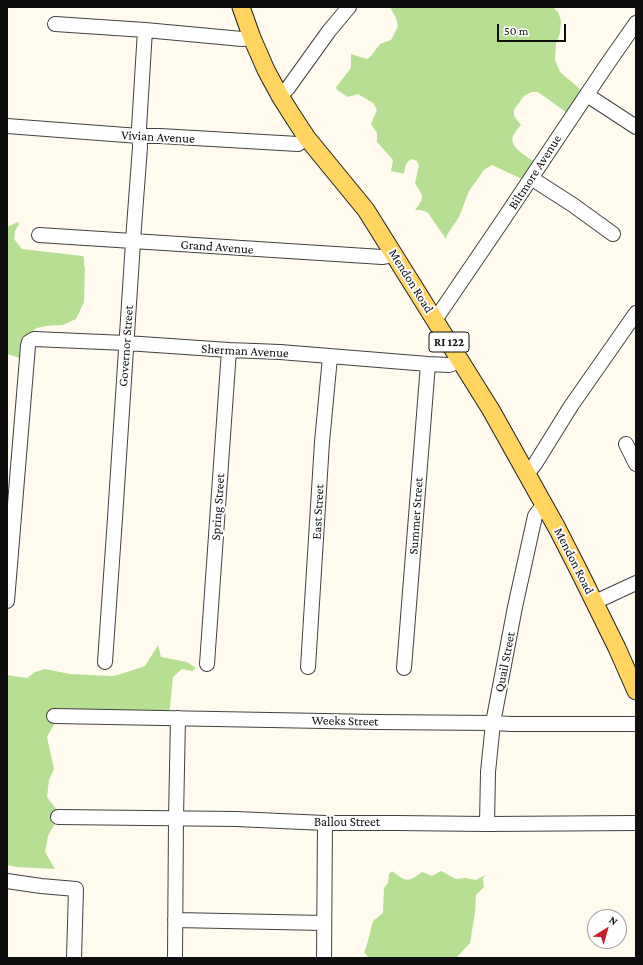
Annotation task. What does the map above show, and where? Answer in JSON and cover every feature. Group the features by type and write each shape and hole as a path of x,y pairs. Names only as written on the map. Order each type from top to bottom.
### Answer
{"main road":[{"name":"Mendon Road","path":"241,7 252,38 266,70 280,96 307,138 366,210 491,410 557,528 595,602 636,691"}],"street":[{"path":"280,96 288,88 329,31 349,7"},
{"name":"Biltmore Avenue","path":"436,320 636,23"},
{"path":"55,24 145,30 242,39 252,38"},
{"name":"Governor Street","path":"104,662 115,525 140,147 139,128 145,30"},
{"path":"587,95 636,127"},
{"name":"Vivian Avenue","path":"7,126 139,136 298,144 307,138"},
{"path":"531,178 573,205 613,234"},
{"name":"Grand Avenue","path":"39,235 382,257 394,255"},
{"path":"527,474 535,464 571,406 636,313"},
{"name":"Sherman Avenue","path":"7,601 28,346 29,342 34,338 280,352 428,364 449,365 461,361"},
{"name":"Spring Street","path":"207,664 229,350"},
{"name":"East Street","path":"308,667 322,442 330,357"},
{"name":"Summer Street","path":"404,668 428,364"},
{"path":"626,444 636,464"},
{"name":"Quail Street","path":"487,824 488,772 493,723 515,607 535,516 544,504"},
{"path":"595,602 636,583"},
{"name":"Weeks Street","path":"54,716 511,724 636,724"},
{"path":"175,958 178,718"},
{"name":"Ballou Street","path":"58,817 236,819 325,823 636,823"},
{"path":"324,958 325,823"},
{"path":"7,880 41,886 76,889 74,958"},
{"path":"175,920 324,923"}],"green space":[{"path":"390,7 553,7 558,12 561,21 560,33 556,44 555,60 560,72 586,94 570,115 538,92 531,92 524,96 514,110 514,116 521,125 513,136 512,140 514,145 521,153 540,165 528,182 492,165 484,170 469,191 459,217 446,239 428,213 421,210 415,210 422,199 420,191 415,183 419,166 417,161 412,159 408,162 404,174 391,171 393,160 377,142 377,133 371,124 377,110 373,103 358,94 348,97 337,90 336,87 351,68 351,54 367,59 380,44 391,40 398,26 396,18"},
{"path":"18,222 19,224 15,231 14,239 22,249 83,256 85,268 84,302 76,319 63,325 37,328 29,334 23,359 7,354 7,227"},
{"path":"158,645 161,657 187,662 196,668 192,671 182,669 173,677 169,717 60,714 47,737 54,769 49,780 47,797 60,814 48,836 45,852 55,869 16,867 7,865 7,675 27,678 35,672 45,669 70,674 112,676 145,666"},
{"path":"392,871 407,880 422,872 432,876 441,871 456,879 465,878 476,880 485,875 483,879 484,887 476,895 475,913 470,943 456,958 369,958 364,952 373,921 383,913 384,888 388,883 389,874"}]}
